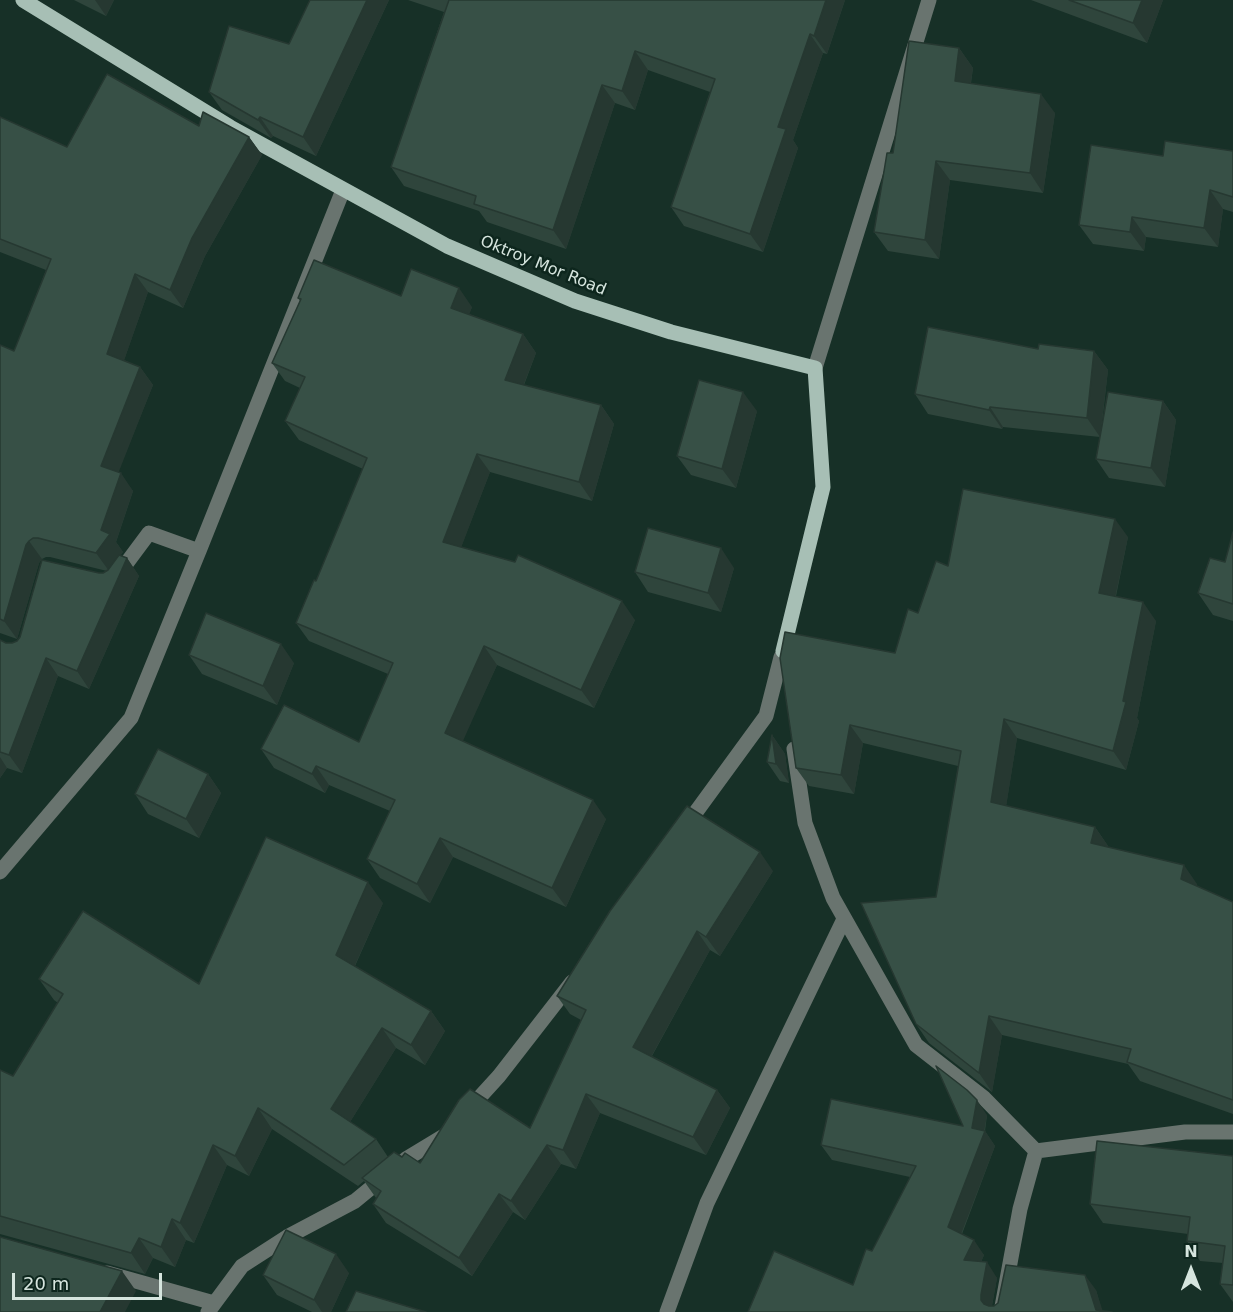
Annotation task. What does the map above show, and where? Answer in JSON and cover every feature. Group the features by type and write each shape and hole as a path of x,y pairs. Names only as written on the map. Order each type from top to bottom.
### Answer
{"main road":[{"name":"Oktroy Mor Road","path":"23,0 230,127 447,246 575,301 671,332 815,368"},
{"path":"781,657 824,487 815,368"}],"street":[{"path":"815,368 929,0"},
{"path":"0,872 131,718 343,190"},
{"path":"102,579 113,582 149,533 199,551"},
{"path":"781,657 786,693"},
{"path":"675,841 766,716 781,657"},
{"path":"793,740 805,823 833,898 916,1045 984,1098 1036,1150"},
{"path":"667,1312 707,1203 844,919"},
{"path":"90,1268 211,1307 243,1266 287,1238 355,1201 406,1159 444,1137 499,1076 585,967"},
{"path":"1036,1150 1185,1132 1233,1132"},
{"path":"1001,1312 1020,1209 1036,1150"}],"building":[{"path":"310,0 367,0 303,137 260,117 258,120 209,92 229,26 289,44"},
{"path":"449,0 826,0 814,36 810,34 778,127 786,129 750,234 671,207 715,79 635,51 622,91 602,85 553,230 474,204 476,196 391,167"},
{"path":"1069,0 1142,0 1133,23"},
{"path":"909,41 959,48 955,81 1041,94 1030,173 936,161 925,240 874,232 887,153 893,153"},
{"path":"107,74 199,126 203,112 249,137 192,238 170,290 135,274 107,354 140,367 101,466 121,473 101,530 110,534 96,553 38,538 29,541 4,621 0,619 0,345 14,351 51,259 0,239 0,117 67,147"},
{"path":"1165,141 1233,151 1233,197 1210,190 1204,228 1132,217 1130,232 1079,225 1091,145 1163,156"},
{"path":"314,260 401,296 411,269 459,288 451,308 523,334 505,380 601,405 579,482 477,454 443,542 515,562 518,555 622,601 581,690 484,646 445,733 593,800 552,888 440,838 417,884 367,859 395,800 316,766 312,774 261,749 284,705 359,742 393,663 296,623 367,458 285,421 305,377 272,363 301,299 298,298"},
{"path":"928,327 1038,349 1039,344 1094,351 1087,418 990,407 989,410 915,394"},
{"path":"699,380 743,392 722,469 677,456"},
{"path":"1108,392 1163,401 1151,468 1096,459"},
{"path":"963,489 1115,519 1099,593 1143,602 1123,701 1126,702 1113,751 1004,719 991,802 1095,827 1091,843 1184,865 1181,879 1233,902 1233,1100 1127,1062 1131,1049 989,1016 979,1073 916,1024 861,903 936,897 961,751 850,725 841,775 796,768 780,658 785,632 895,653 908,609 918,613 936,561 948,566"},
{"path":"648,528 721,548 708,593 635,572"},
{"path":"1233,532 1233,604 1198,593 1210,558 1225,562"},
{"path":"119,555 127,558 77,671 46,658 9,755 0,752 0,640 12,643 20,637 42,560 103,573"},
{"path":"206,613 281,644 263,686 189,655"},
{"path":"772,735 776,764 767,762"},
{"path":"158,749 208,774 186,819 135,794"},
{"path":"687,806 760,852 706,937 697,931 633,1047 717,1090 693,1137 586,1094 563,1150 547,1145 511,1201 499,1194 459,1258 373,1204 381,1191 362,1178 394,1152 402,1157 405,1153 420,1163 459,1100 470,1089 530,1128 586,1010 557,996 610,911"},
{"path":"266,837 368,882 336,955 431,1011 411,1045 382,1028 331,1109 376,1139 344,1165 258,1108 235,1156 213,1145 180,1223 172,1219 161,1247 139,1238 131,1253 0,1216 0,1070 13,1076 63,994 39,979 83,911 199,984"},
{"path":"936,1066 977,1100 972,1128 985,1131 948,1227 974,1240 964,1260 987,1262 981,1300 989,1306 998,1303 1006,1265 1085,1275 1096,1310 1112,1312 748,1312 774,1251 853,1285 866,1249 872,1251 916,1166 821,1145 831,1099 963,1126"},
{"path":"1097,1141 1233,1156 1233,1285 1220,1284 1225,1246 1187,1241 1190,1217 1090,1204"},
{"path":"286,1230 336,1254 314,1300 263,1275"},
{"path":"0,1237 122,1271 100,1312 0,1312"},
{"path":"356,1291 426,1312 346,1312"}]}
